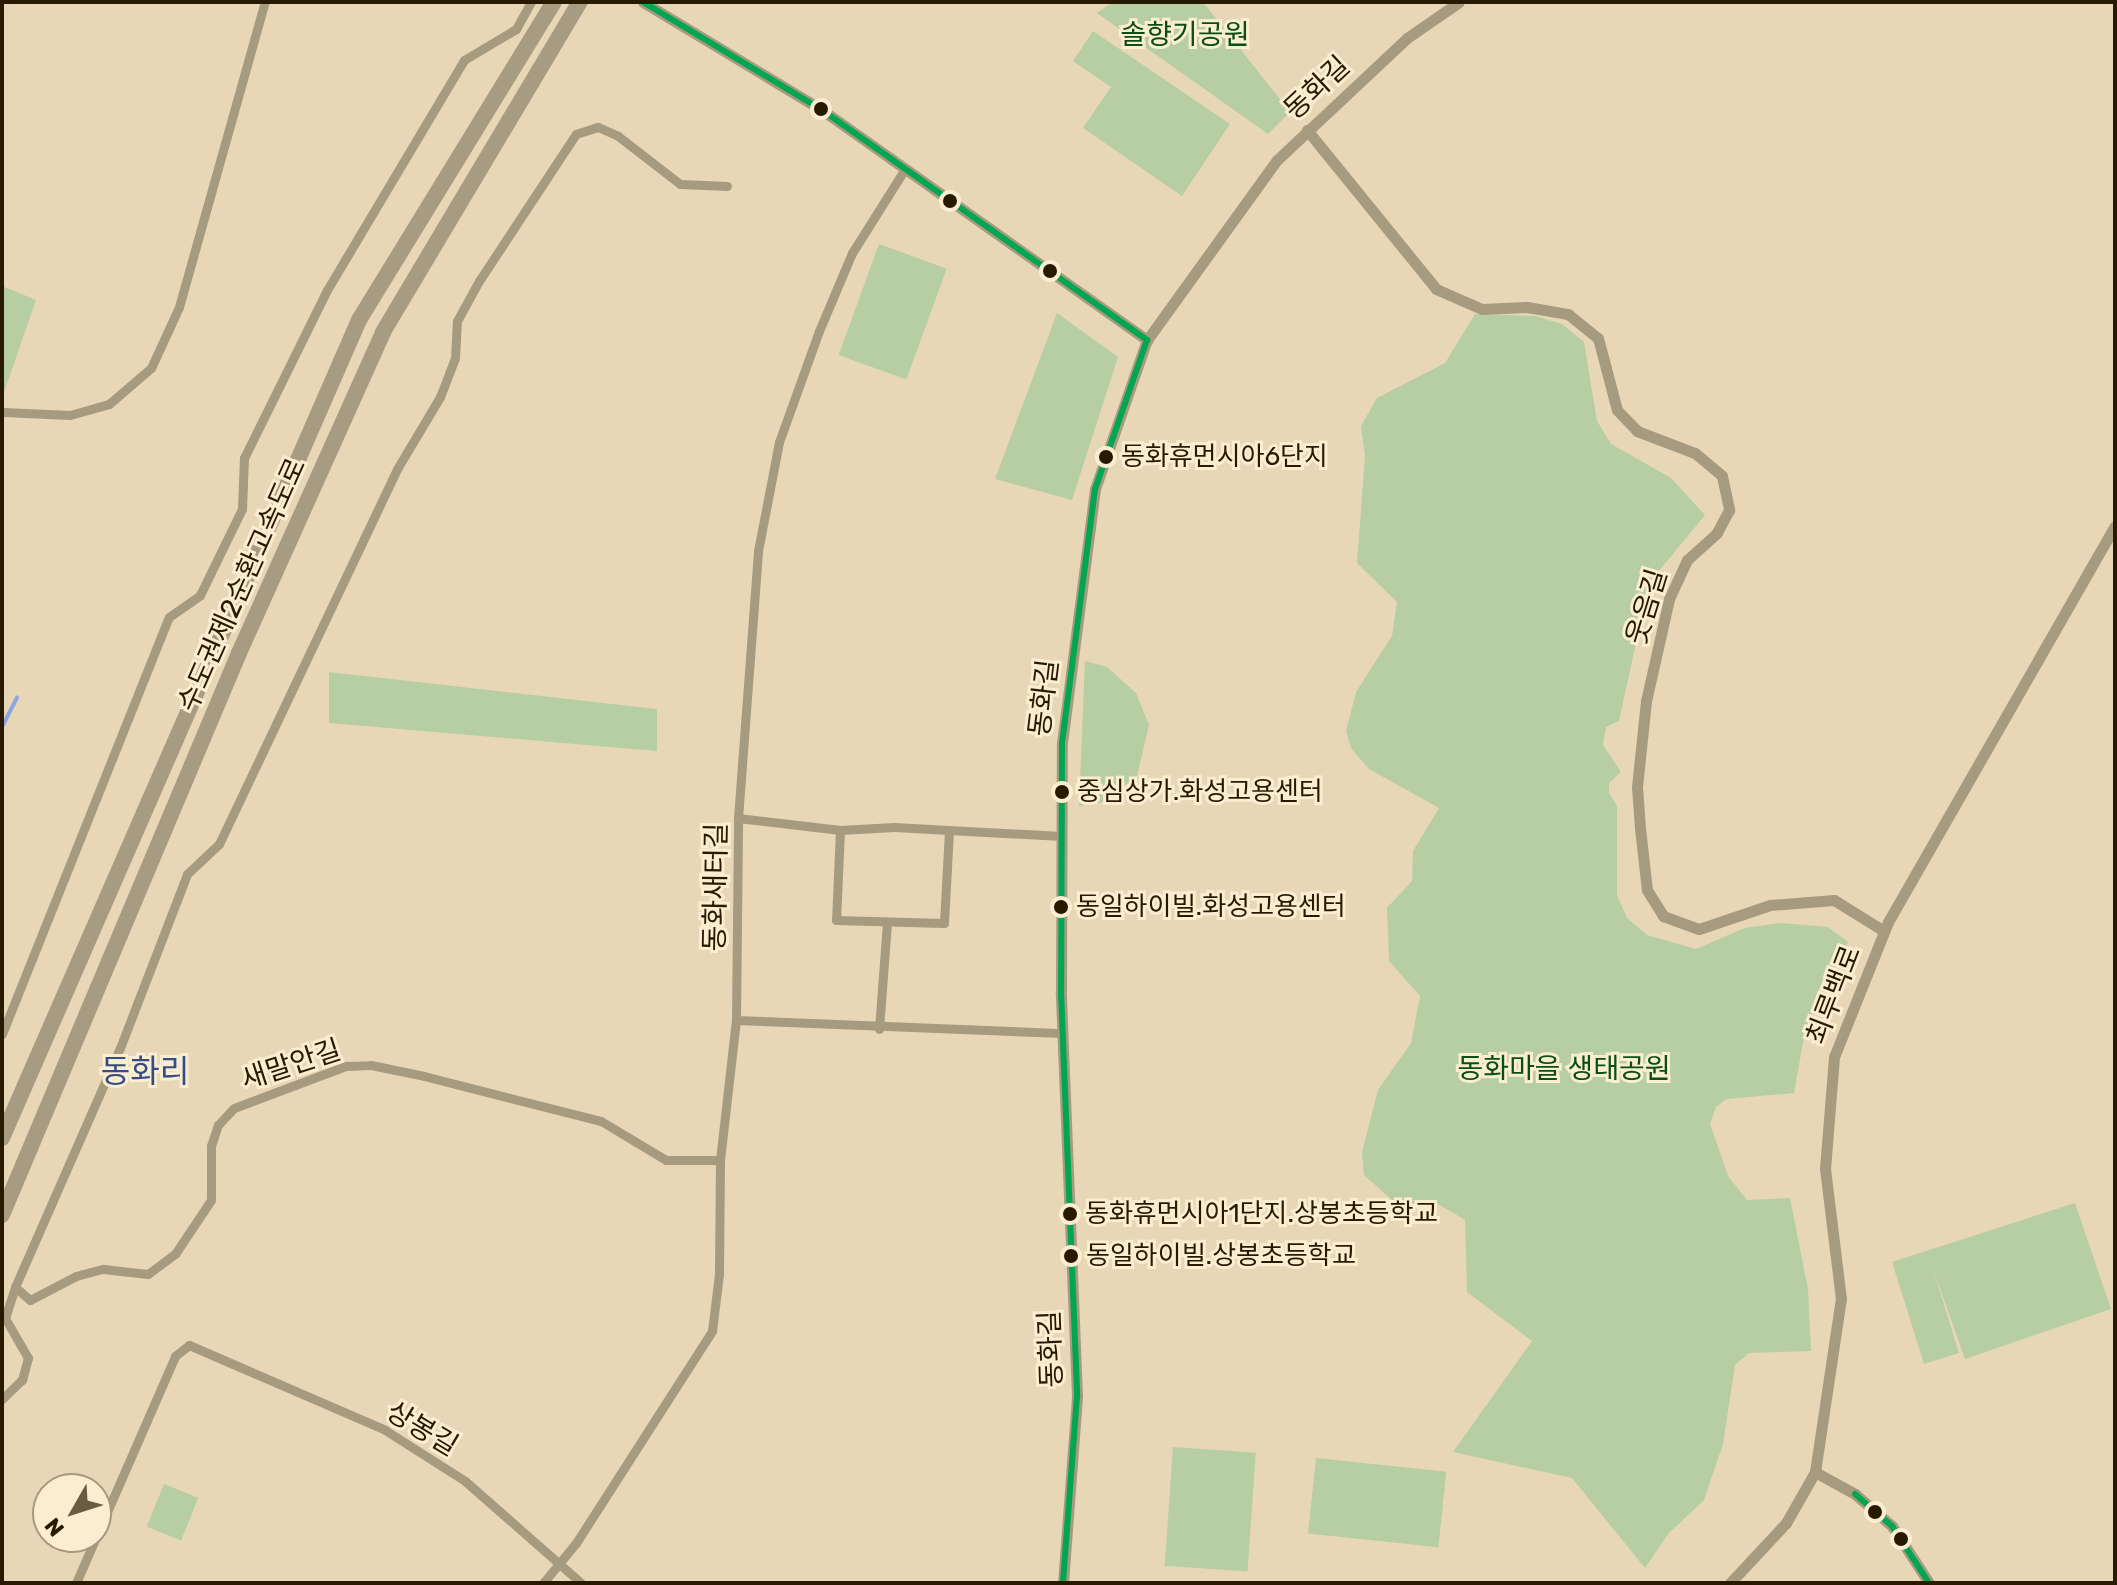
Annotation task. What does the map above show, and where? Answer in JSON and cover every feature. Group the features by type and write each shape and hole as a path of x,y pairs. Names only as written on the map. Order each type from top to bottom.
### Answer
{"highway":[{"name":"수도권제2순환고속도로","path":"2,1138 359,320 554,2"},
{"name":"수도권제2순환고속도로","path":"2,1215 239,653 383,332 580,2"}],"street":[{"path":"3,412 70,415 109,404 151,368 179,307 265,2"},
{"path":"2,1034 169,617 200,595 242,509 244,458 327,290 464,60 516,29 531,2"},
{"path":"643,2 825,112 1147,340"},
{"name":"동화길","path":"1063,1583 1077,1396 1063,1033 1062,743 1095,489 1147,340 1277,160 1407,38 1459,2"},
{"path":"2,1399 22,1380 28,1358 5,1318 15,1287 120,1048 187,874 219,844 397,469 440,397 455,358 457,321 479,281 576,134 598,127 618,136 680,184 727,186"},
{"name":"웃음길","path":"1307,130 1436,289 1482,309 1527,307 1568,314 1598,338 1617,410 1637,431 1695,453 1722,476 1729,510 1717,533 1687,560 1669,599 1644,715 1637,787 1640,828 1647,890 1663,916 1699,929 1770,905 1834,900 1884,931"},
{"name":"동화새터길","path":"543,1583 560,1563 712,1331 719,1274 720,1160 736,1020 738,818 758,551 779,442 852,253 905,169"},
{"name":"최루백로","path":"1815,1472 1841,1299 1825,1169 1834,1057 1884,931 2115,526"},
{"path":"738,818 840,830 1062,836"},
{"path":"840,830 836,920 944,923 949,831"},
{"path":"879,1029 887,922"},
{"path":"736,1020 879,1029 1063,1033"},
{"name":"새말안길","path":"15,1287 30,1300 76,1276 103,1269 148,1274 175,1254 211,1200 211,1146 218,1125 234,1108 346,1066 371,1065 424,1076 601,1121 666,1160 720,1160"},
{"name":"상봉길","path":"76,1583 175,1356 189,1345 214,1353 385,1430 465,1481 581,1583"},
{"path":"1730,1583 1786,1523 1815,1472 1855,1494 1892,1526 1929,1583"}],"green space":[{"name":"솔향기공원","path":"1113,2 1203,2 1290,112 1268,134 1097,13"},
{"path":"1093,31 1230,124 1182,196 1083,128 1111,87 1073,61"},
{"path":"879,244 947,269 906,380 839,355"},
{"path":"2,286 36,300 2,398"},
{"path":"1057,313 1118,357 1072,500 995,479"},
{"name":"동화마을 생태공원","path":"1475,314 1535,316 1562,324 1584,342 1597,421 1611,444 1671,478 1705,515 1649,583 1619,721 1606,727 1603,745 1621,772 1609,783 1609,793 1617,806 1617,895 1627,918 1647,935 1696,949 1745,928 1780,923 1828,927 1848,942 1806,1026 1794,1093 1726,1099 1716,1107 1710,1124 1728,1176 1747,1200 1790,1198 1808,1289 1811,1351 1749,1353 1735,1365 1723,1444 1704,1500 1668,1534 1645,1568 1572,1478 1453,1452 1532,1341 1467,1292 1465,1220 1438,1204 1401,1208 1364,1175 1362,1152 1378,1090 1411,1043 1420,996 1389,961 1387,908 1412,881 1413,851 1439,808 1369,769 1351,748 1346,731 1356,692 1392,636 1397,602 1357,563 1365,456 1361,426 1377,398 1445,363"},
{"path":"1085,661 1107,667 1136,693 1149,725 1137,776 1103,802 1079,806"},
{"path":"329,672 657,709 657,751 329,723"},
{"path":"2075,1203 2111,1309 1965,1359 1933,1269 1959,1353 1924,1364 1892,1262"},
{"path":"1173,1447 1256,1453 1247,1571 1165,1566"},
{"path":"1316,1458 1446,1472 1438,1547 1308,1534"},
{"path":"164,1484 198,1498 181,1541 147,1527"}],"waterway":[{"path":"2,727 17,698"}],"transit line":[{"path":"643,2 825,112 1147,340 1095,489 1062,743 1061,992 1077,1396 1063,1583"},
{"path":"1855,1494 1892,1526 1929,1583"}],"place":[{"name":"동화휴먼시아6단지","path":"1106,457"},
{"name":"중심상가.화성고용센터","path":"1062,792"},
{"name":"동일하이빌.화성고용센터","path":"1061,907"},
{"name":"동화휴먼시아1단지.상봉초등학교","path":"1070,1214"},
{"name":"동일하이빌.상봉초등학교","path":"1071,1256"}],"district":[{"name":"동화리","path":"145,1071"}]}
